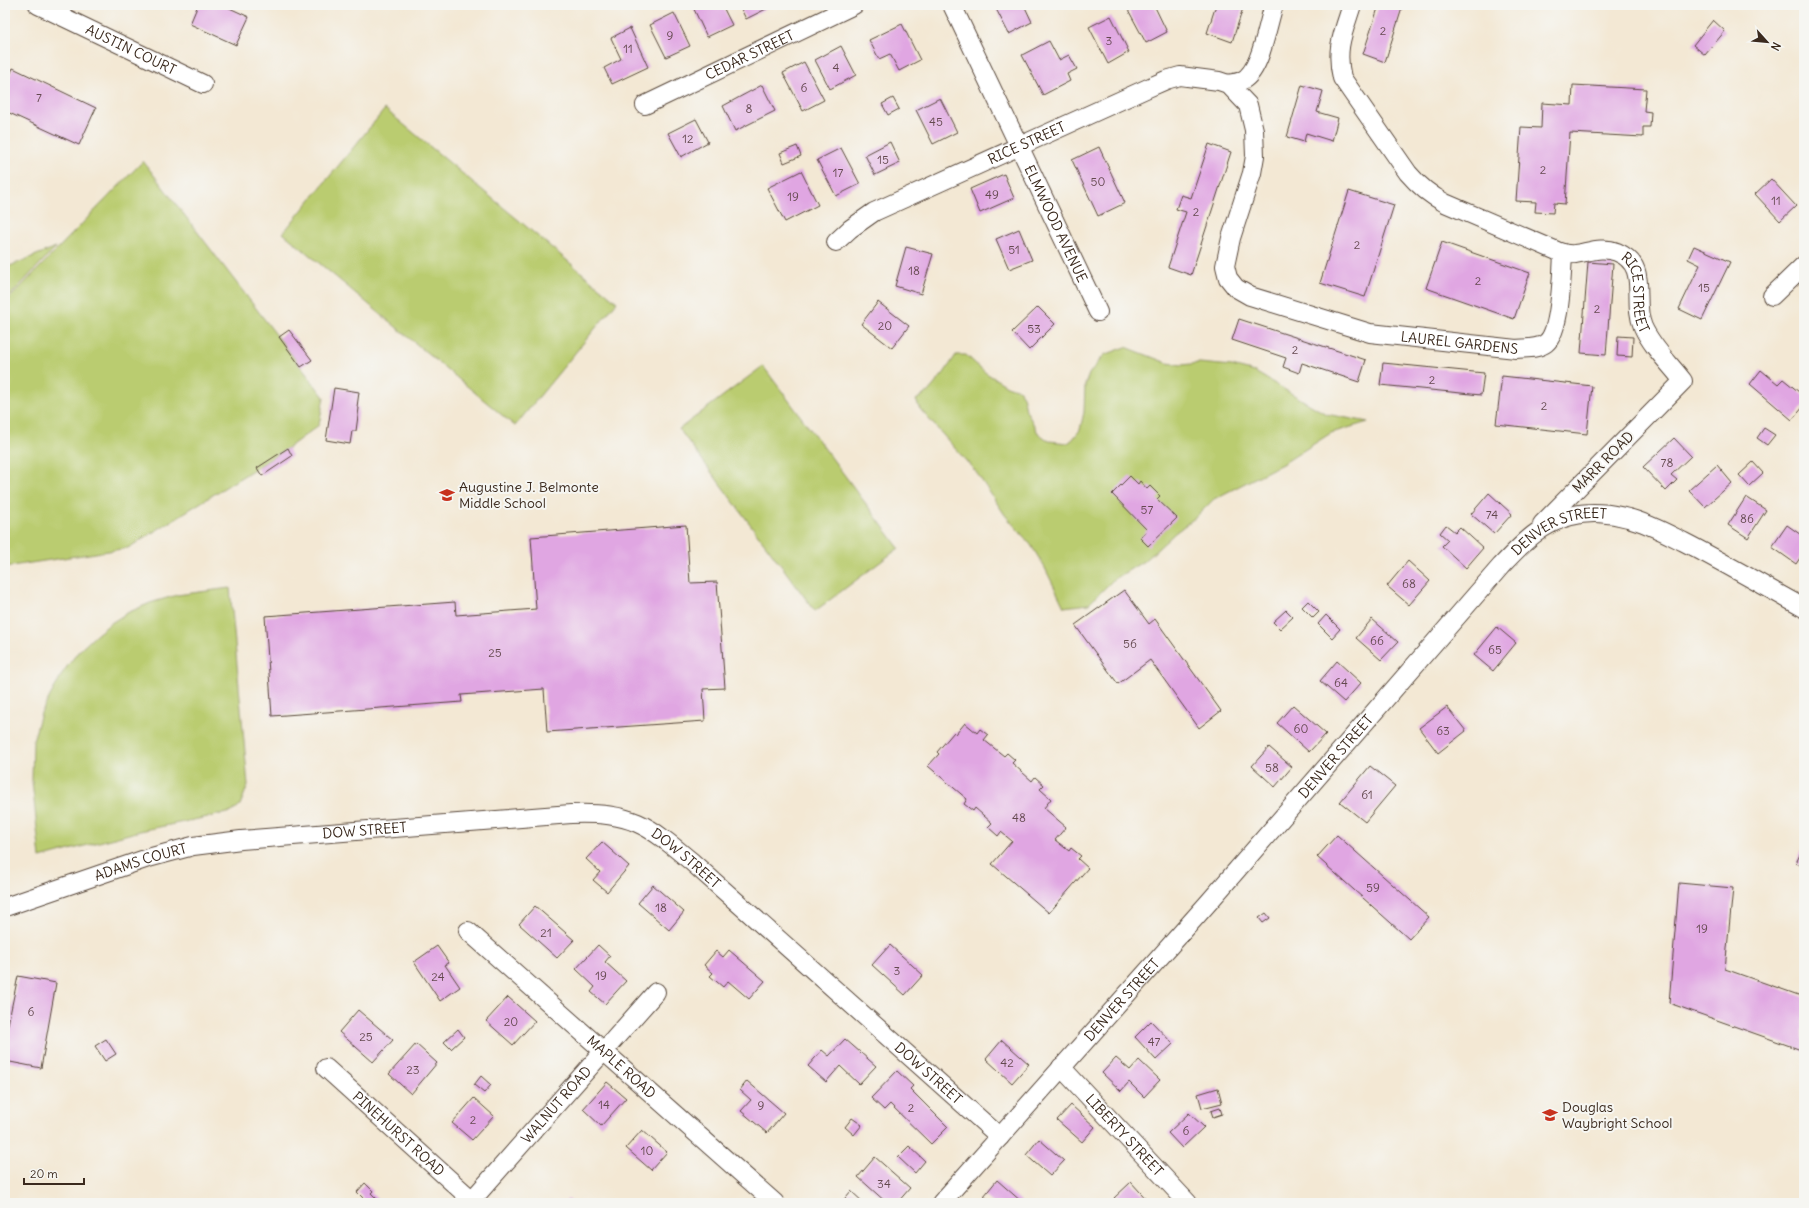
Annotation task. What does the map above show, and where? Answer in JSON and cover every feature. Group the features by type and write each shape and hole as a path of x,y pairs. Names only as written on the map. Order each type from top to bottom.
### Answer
{"street":[{"name":"AUSTIN COURT","path":"38,5 203,84"},
{"name":"CEDAR STREET","path":"645,105 854,5"},
{"name":"ELMWOOD AVENUE","path":"952,5 1098,312"},
{"path":"1228,84 1241,81 1248,76 1255,67 1274,5"},
{"path":"1352,5 1340,44 1338,62 1342,78 1412,178 1432,196 1445,203 1563,253"},
{"name":"RICE STREET","path":"836,242 850,228 874,212 1166,80 1180,76 1228,84"},
{"name":"LAUREL GARDENS","path":"1228,84 1248,105 1254,130 1255,156 1252,173 1231,238 1225,266 1228,278 1236,288 1250,296 1370,333 1516,349 1540,347 1554,334 1557,320 1563,253"},
{"name":"RICE STREET","path":"1563,253 1573,255 1590,250 1604,249 1617,252 1630,260 1636,269 1637,298 1643,326 1650,339 1684,381"},
{"path":"1772,296 1804,265"},
{"name":"MARR ROAD","path":"1524,543 1684,381"},
{"name":"DENVER STREET","path":"941,1203 1061,1067 1205,908 1500,566 1534,533 1546,526 1572,516 1613,514 1630,518 1647,524 1695,548 1804,608"},
{"name":"DOW STREET","path":"280,837 571,814 610,815 639,822 653,830 692,862 1000,1137"},
{"name":"ADAMS COURT","path":"5,907 120,866 171,851 193,846 280,837"},
{"name":"MAPLE ROAD","path":"468,931 775,1203"},
{"name":"WALNUT ROAD","path":"468,1202 604,1052 656,992"},
{"name":"LIBERTY STREET","path":"1061,1067 1188,1203"},
{"name":"PINEHURST ROAD","path":"326,1068 468,1202"}],"green space":[{"path":"385,109 617,302 515,426 283,233"},
{"path":"143,161 324,397 319,425 288,448 128,548 5,567 5,303"},
{"path":"56,247 5,301 5,268"},
{"path":"1126,347 1167,363 1182,365 1199,363 1232,366 1255,372 1326,414 1368,422 1331,433 1284,463 1214,499 1196,517 1175,533 1147,559 1113,580 1089,604 1064,607 1045,568 1031,545 1005,515 976,472 920,409 916,400 928,392 944,373 956,355 966,355 986,373 1007,386 1019,390 1023,396 1026,410 1038,433 1049,441 1068,443 1080,430 1084,412 1085,385 1089,374 1104,355"},
{"path":"763,366 899,548 815,611 679,429"},
{"path":"230,588 248,785 240,805 232,812 140,831 40,858 32,781 33,741 41,713 63,672 78,652 96,635 127,613 150,603 177,595"}],"building":[{"path":"198,5 223,5 249,17 236,45 190,24"},
{"path":"692,5 722,5 732,25 707,37"},
{"path":"739,5 771,5 772,6 746,19"},
{"path":"994,5 1024,5 1032,22 1009,34"},
{"path":"1154,5 1167,32 1146,43 1126,6"},
{"path":"1216,5 1244,5 1232,42 1207,33"},
{"path":"1379,5 1403,5 1385,62 1363,54"},
{"path":"674,13 690,46 666,57 650,25"},
{"path":"1111,16 1129,52 1108,64 1089,27"},
{"path":"1713,20 1725,31 1705,55 1693,45"},
{"path":"902,24 920,60 899,71 890,54 879,59 869,40"},
{"path":"630,28 648,67 612,84 604,68 621,59 611,38"},
{"path":"1049,41 1059,60 1069,55 1077,69 1067,74 1070,81 1043,95 1022,55"},
{"path":"841,46 856,75 830,89 815,60"},
{"path":"804,62 824,100 803,111 783,73"},
{"path":"13,68 96,108 79,145 5,111 5,86"},
{"path":"762,85 775,111 735,131 723,106"},
{"path":"1302,85 1323,91 1317,112 1338,118 1332,141 1306,133 1304,142 1287,137"},
{"path":"1573,85 1646,89 1644,111 1651,112 1650,127 1643,127 1643,137 1570,133 1565,204 1554,203 1553,213 1535,212 1536,202 1516,201 1521,127 1541,128 1542,103 1572,105"},
{"path":"893,98 899,109 888,115 882,104"},
{"path":"940,98 957,132 933,144 916,110"},
{"path":"696,119 708,142 681,157 668,133"},
{"path":"890,142 900,163 875,175 865,155"},
{"path":"1209,144 1231,152 1191,275 1168,267 1186,212 1176,209 1181,195 1191,198"},
{"path":"797,146 801,156 784,163 780,153"},
{"path":"1099,147 1125,203 1098,216 1072,160"},
{"path":"841,148 860,184 836,196 817,160"},
{"path":"801,171 818,205 785,222 767,188"},
{"path":"1004,174 1014,198 980,213 970,189"},
{"path":"1771,179 1796,206 1780,221 1755,194"},
{"path":"1349,191 1394,205 1365,297 1320,283"},
{"path":"1019,229 1032,260 1009,269 996,239"},
{"path":"1442,242 1530,273 1514,319 1426,288"},
{"path":"1694,246 1730,262 1702,320 1679,309 1700,265 1688,259"},
{"path":"906,247 933,254 921,294 895,286"},
{"path":"1588,262 1613,264 1606,355 1581,353"},
{"path":"878,302 909,326 892,348 861,324"},
{"path":"1038,307 1055,324 1029,350 1012,332"},
{"path":"1239,319 1366,360 1359,382 1302,363 1299,373 1283,367 1286,358 1232,340"},
{"path":"289,330 312,360 301,367 279,337"},
{"path":"1618,336 1633,337 1632,357 1617,356"},
{"path":"1383,363 1484,373 1481,395 1380,385"},
{"path":"1761,370 1778,384 1783,379 1804,396 1804,406 1792,420 1750,384"},
{"path":"1502,376 1592,386 1587,434 1496,424"},
{"path":"334,388 359,392 357,407 359,408 356,431 352,431 350,444 326,440"},
{"path":"1764,428 1775,435 1767,445 1757,438"},
{"path":"1674,438 1691,456 1671,475 1677,480 1666,491 1643,467"},
{"path":"288,448 292,456 262,476 257,468"},
{"path":"1753,462 1763,473 1749,486 1739,475"},
{"path":"1717,465 1732,483 1705,507 1689,490"},
{"path":"1130,476 1138,484 1140,481 1147,489 1150,486 1160,496 1157,499 1177,518 1148,546 1140,538 1147,530 1112,494"},
{"path":"1489,493 1512,514 1494,534 1471,514"},
{"path":"1746,497 1766,510 1748,538 1728,525"},
{"path":"686,525 690,583 717,582 725,688 703,689 705,721 547,732 544,689 461,695 462,702 272,716 265,616 455,602 456,615 536,609 531,537"},
{"path":"1446,525 1455,532 1460,527 1483,548 1466,568 1442,546 1448,540 1440,533"},
{"path":"1787,525 1804,537 1804,552 1796,564 1772,547"},
{"path":"1408,561 1430,581 1409,605 1387,586"},
{"path":"1124,590 1149,624 1155,619 1221,711 1199,728 1150,660 1118,684 1075,625"},
{"path":"1308,601 1319,612 1313,618 1302,607"},
{"path":"1286,610 1293,617 1280,629 1273,622"},
{"path":"1326,615 1340,629 1332,638 1318,624"},
{"path":"1372,619 1398,642 1381,660 1356,638"},
{"path":"1497,627 1516,643 1493,671 1474,655"},
{"path":"1337,661 1361,683 1344,702 1320,681"},
{"path":"1293,705 1326,734 1309,752 1277,723"},
{"path":"1447,707 1466,731 1438,753 1419,728"},
{"path":"965,723 977,733 980,729 988,735 984,740 1004,756 1007,753 1015,760 1012,763 1032,781 1035,777 1044,785 1040,789 1051,799 1044,808 1066,827 1055,840 1069,851 1071,848 1081,856 1078,859 1088,868 1049,913 992,864 1012,841 1001,832 998,836 988,827 992,823 975,808 973,811 964,804 967,799 928,766 939,754 937,752 954,732 956,734"},
{"path":"1269,747 1292,767 1275,787 1252,766"},
{"path":"1370,766 1395,786 1365,822 1340,802"},
{"path":"1337,835 1429,917 1409,939 1317,857"},
{"path":"602,842 629,866 607,892 593,880 600,872 586,859"},
{"path":"1804,846 1804,867 1796,863"},
{"path":"1679,883 1733,888 1725,969 1804,997 1804,1051 1669,1003"},
{"path":"653,885 684,912 669,930 638,903"},
{"path":"535,906 574,940 557,958 519,924"},
{"path":"1266,913 1270,918 1263,923 1259,918"},
{"path":"598,945 610,956 605,962 626,981 605,1004 591,992 595,987 576,969"},
{"path":"890,945 923,975 905,995 872,965"},
{"path":"437,946 449,963 445,965 460,987 440,1001 414,962"},
{"path":"729,950 765,981 749,999 728,981 723,987 710,976 713,973 704,965 716,951 723,957"},
{"path":"18,976 56,983 41,1068 5,1061 5,1039"},
{"path":"508,997 535,1021 513,1045 486,1021"},
{"path":"358,1010 393,1040 373,1062 339,1032"},
{"path":"1151,1021 1173,1044 1156,1060 1135,1037"},
{"path":"458,1029 464,1037 451,1049 444,1042"},
{"path":"106,1039 116,1054 105,1061 95,1046"},
{"path":"845,1039 876,1066 859,1084 840,1066 826,1082 808,1066 822,1050 829,1056"},
{"path":"1002,1040 1029,1064 1012,1083 986,1059"},
{"path":"416,1044 437,1063 411,1094 389,1074"},
{"path":"1116,1058 1130,1070 1139,1060 1160,1080 1144,1097 1129,1082 1121,1091 1102,1073"},
{"path":"897,1071 913,1086 910,1089 948,1127 931,1144 890,1104 884,1110 871,1098"},
{"path":"481,1076 491,1085 484,1093 474,1085"},
{"path":"747,1081 784,1113 767,1133 741,1111 751,1100 740,1090"},
{"path":"607,1082 626,1098 601,1126 583,1109"},
{"path":"1218,1088 1222,1103 1202,1108 1198,1094"},
{"path":"474,1098 494,1116 472,1140 452,1123"},
{"path":"1071,1105 1095,1127 1082,1142 1057,1120"},
{"path":"1220,1108 1222,1114 1213,1117 1211,1111"},
{"path":"1189,1113 1204,1127 1182,1148 1168,1133"},
{"path":"852,1118 862,1125 854,1135 845,1127"},
{"path":"642,1130 667,1152 651,1170 626,1148"},
{"path":"1039,1139 1064,1161 1050,1176 1026,1155"},
{"path":"909,1146 925,1161 915,1173 898,1157"},
{"path":"875,1157 910,1188 897,1203 887,1203 858,1177"},
{"path":"997,1180 1022,1202 992,1203 984,1196"},
{"path":"1131,1182 1150,1203 1118,1203 1114,1198"},
{"path":"365,1183 373,1191 371,1193 378,1200 375,1203 368,1203 357,1192"},
{"path":"851,1191 864,1203 841,1203"},
{"path":"568,1199 573,1203 564,1203"}],"place":[{"name":"Augustine J. Belmonte Middle School","path":"447,495"},
{"name":"Douglas Waybright School","path":"1550,1115"}]}
